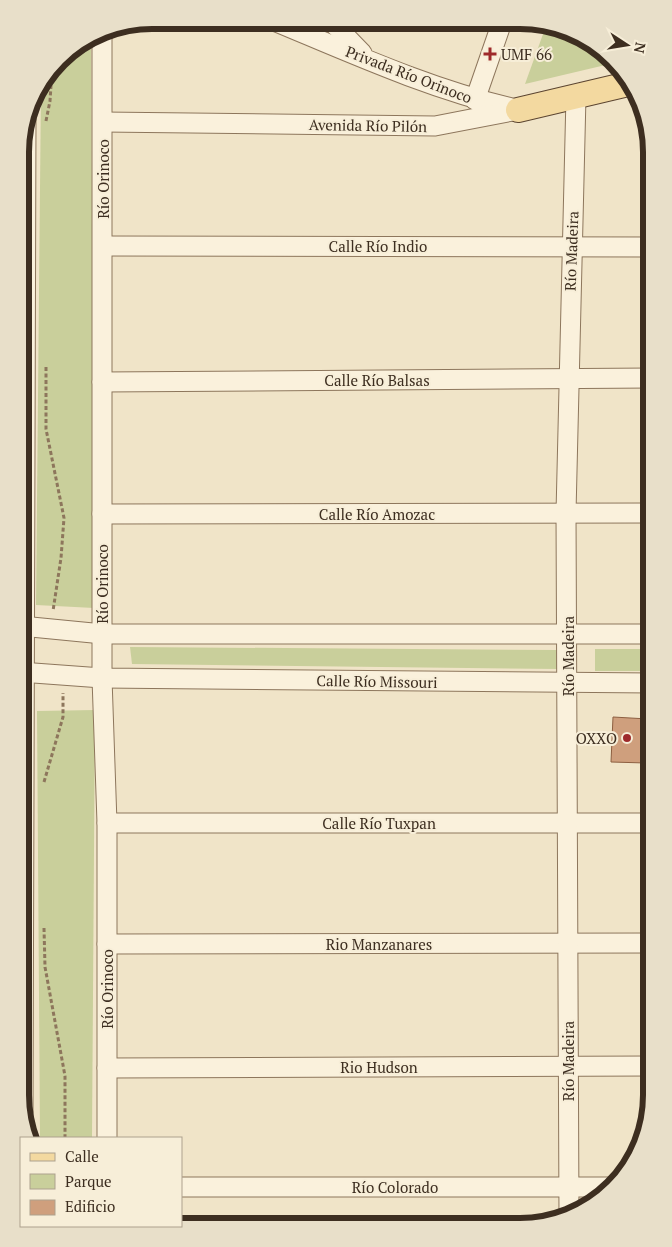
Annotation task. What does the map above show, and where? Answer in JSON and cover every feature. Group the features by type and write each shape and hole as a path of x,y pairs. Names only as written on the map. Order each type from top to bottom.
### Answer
{"main road":[{"name":"Avenida Río Pilón","path":"518,110 624,85"}],"street":[{"name":"Privada Río Orinoco","path":"293,29 370,61 475,100 518,110"},
{"path":"339,29 370,61"},
{"path":"475,100 500,29"},
{"name":"Río Orinoco","path":"102,39 102,678 107,823 107,1137"},
{"name":"Río Madeira","path":"569,1208 566,513 576,96"},
{"name":"Avenida Río Pilón","path":"103,122 434,126 518,110"},
{"name":"Calle Río Indio","path":"103,246 643,247"},
{"name":"Calle Río Balsas","path":"102,382 643,378"},
{"name":"Calle Río Amozac","path":"102,514 643,513"},
{"path":"29,627 102,634 643,634"},
{"name":"Calle Río Missouri","path":"29,672 102,678 643,682"},
{"name":"Calle Río Tuxpan","path":"107,823 643,823"},
{"name":"Rio Manzanares","path":"107,944 643,943"},
{"name":"Rio Hudson","path":"107,1068 643,1066"},
{"name":"Río Colorado","path":"182,1187 602,1187"}],"path":[{"path":"45,129 52,79"},
{"path":"46,360 46,430 64,518 53,630"},
{"path":"44,790 63,717 62,675"},
{"path":"44,920 45,967 64,1076 64,1137"}],"green space":[{"path":"544,31 575,41 589,49 602,60 602,66 525,84"},
{"path":"91,45 94,608 36,605 41,99 49,83 59,71 77,54"},
{"path":"130,647 557,650 559,669 132,664"},
{"path":"595,649 643,649 643,671 595,671"},
{"path":"95,710 92,1137 40,1137 37,711"}],"building":[{"path":"613,717 643,719 643,763 611,762"}],"place":[{"name":"UMF 66","path":"490,54"},
{"name":"OXXO","path":"627,738"}]}
